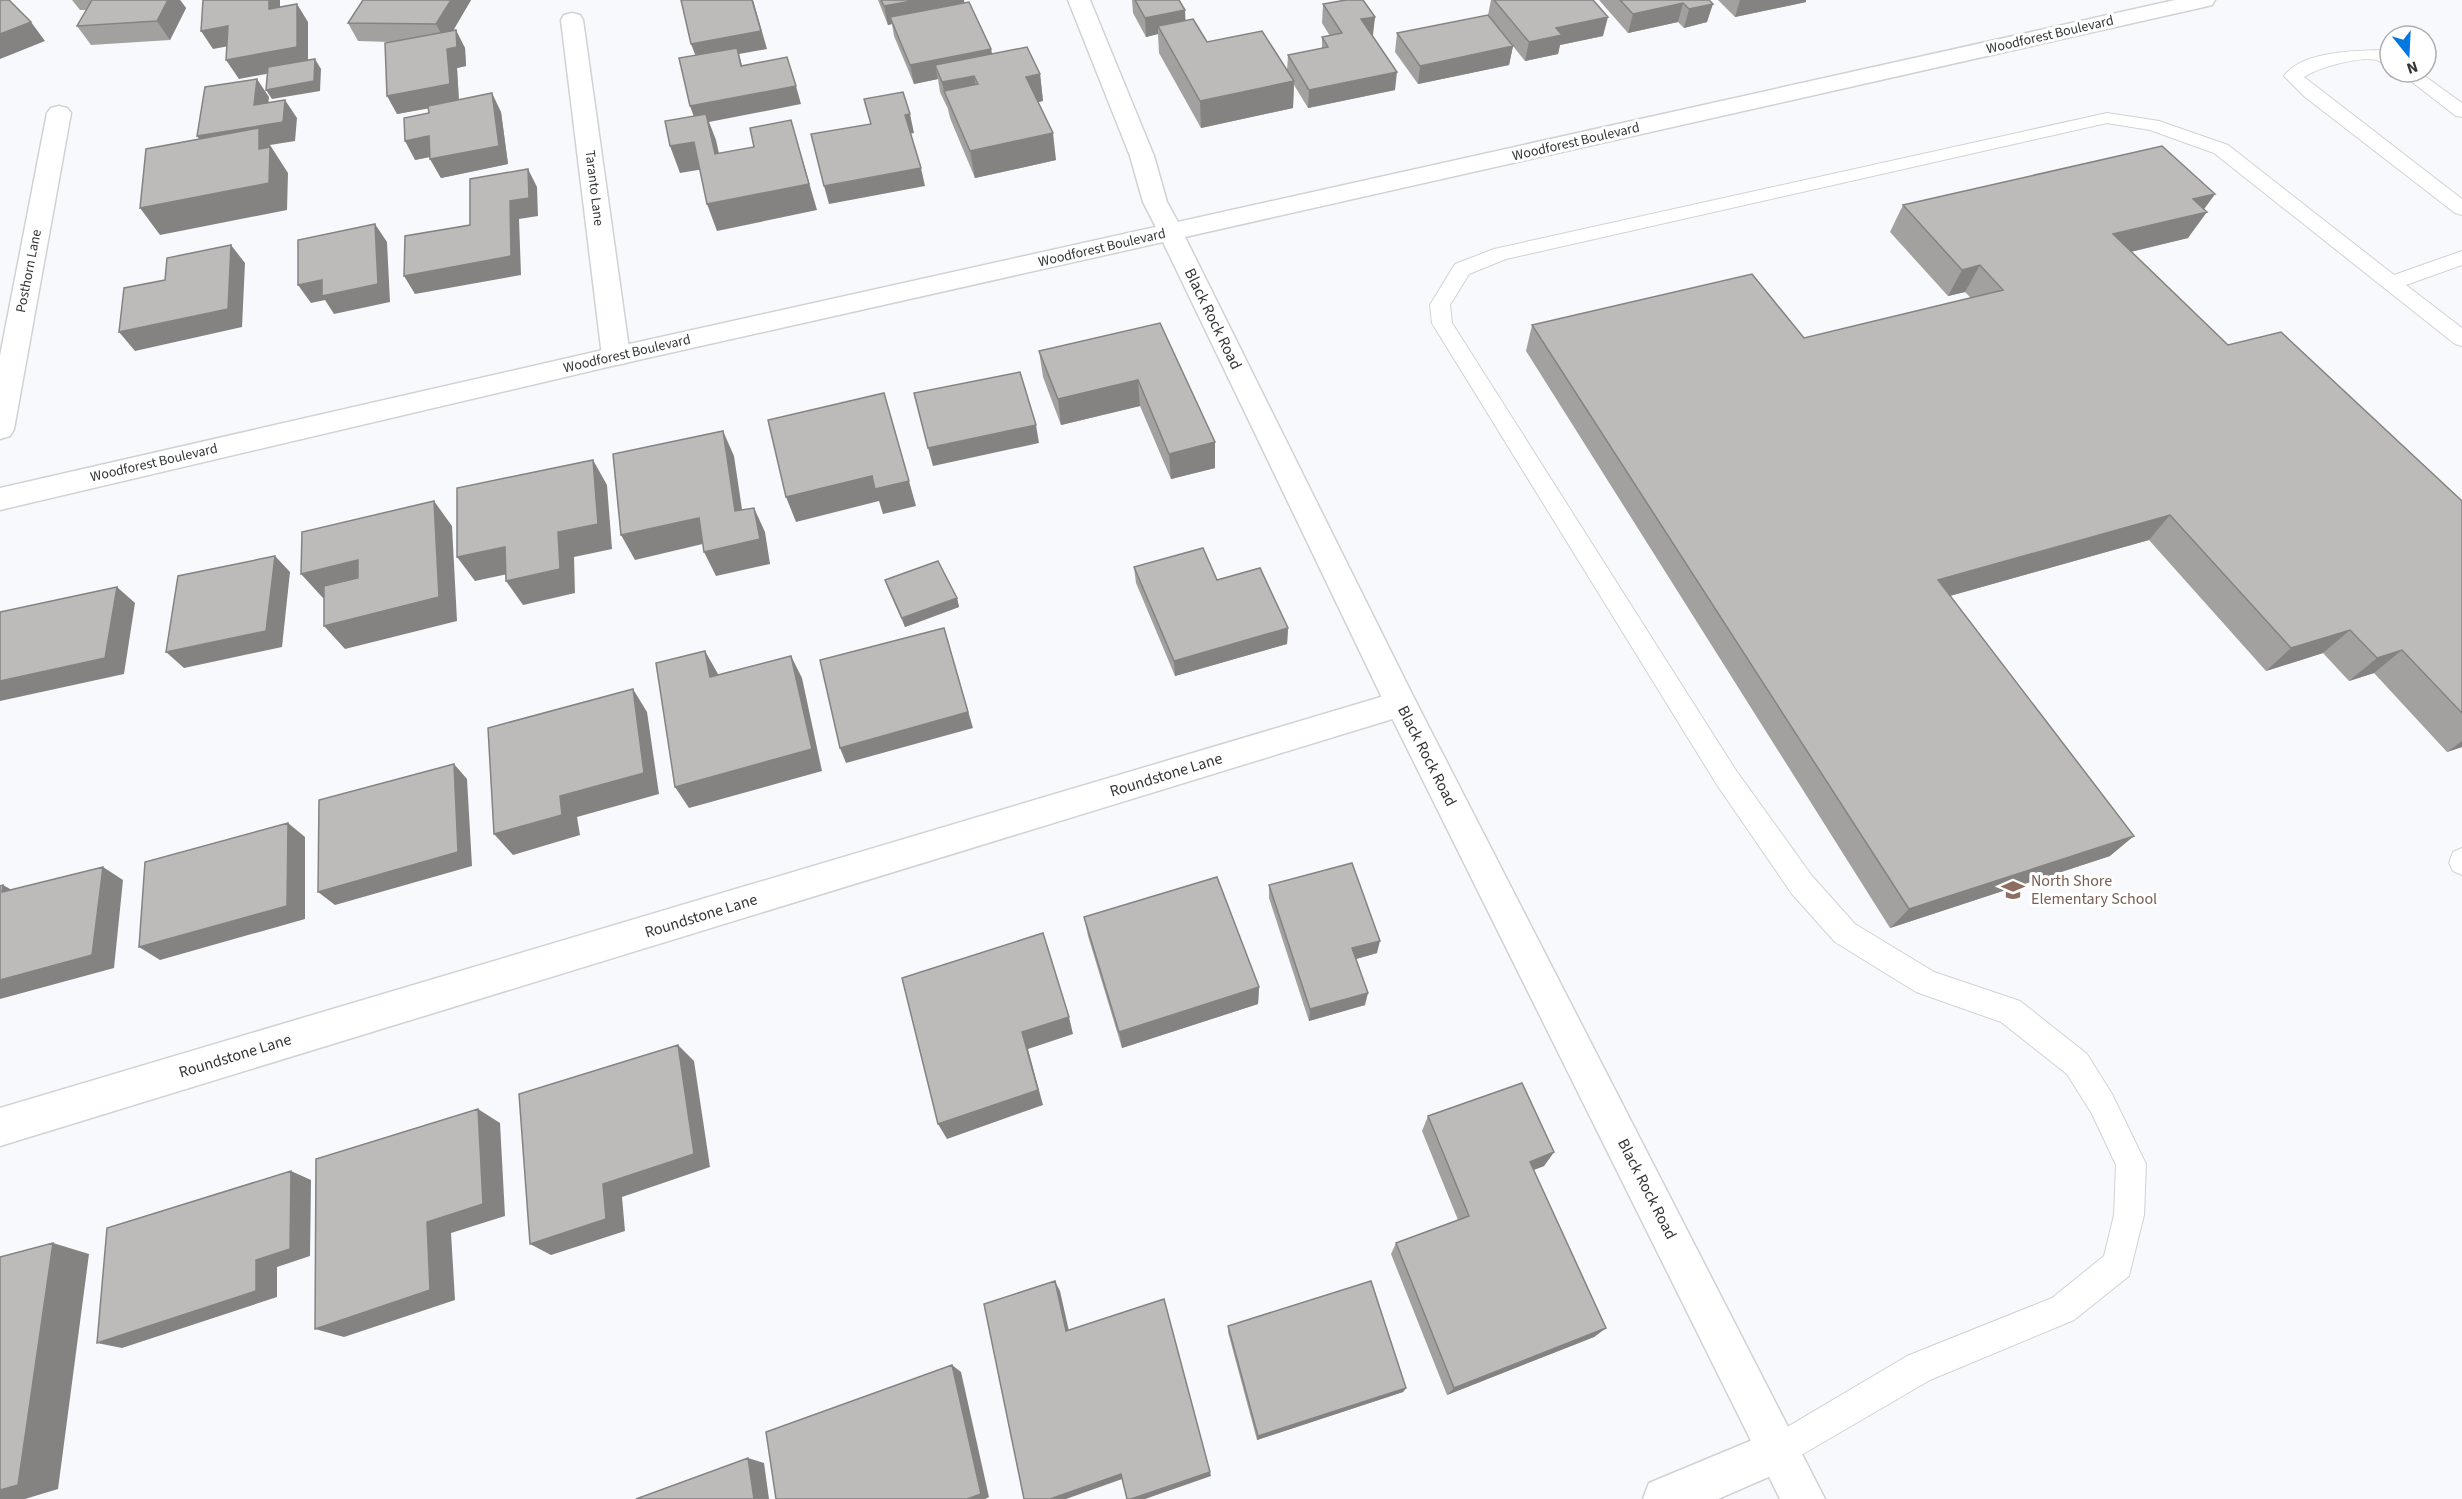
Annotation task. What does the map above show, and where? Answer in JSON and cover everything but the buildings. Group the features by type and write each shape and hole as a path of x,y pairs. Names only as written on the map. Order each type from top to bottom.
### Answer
{"street":[{"name":"Black Rock Road","path":"1079,0 1142,156 1155,202 1401,704 1803,1499"},
{"name":"Woodforest Boulevard","path":"0,499 616,356 2204,0"},
{"name":"Taranto Lane","path":"572,20 616,356"},
{"name":"Posthorn Lane","path":"0,429 59,113"},
{"name":"Roundstone Lane","path":"0,1128 1401,704"},
{"path":"1665,1499 1779,1451"}],"lane":[{"path":"2378,55 2344,57 2311,64 2293,75 2311,93 2462,209"},
{"path":"2424,84 2462,112"},
{"path":"1779,1451 1919,1368 2063,1309 2118,1265 2129,1215 2131,1164 2102,1104 2078,1064 2010,1011 1926,983 1845,933 1802,885 1725,777 1442,323 1440,305 1462,269 1501,254 2107,118 2153,125 2222,148 2462,339"},
{"path":"2391,283 2462,258"}],"place":[{"name":"North Shore Elementary School","path":"2013,890"}]}
